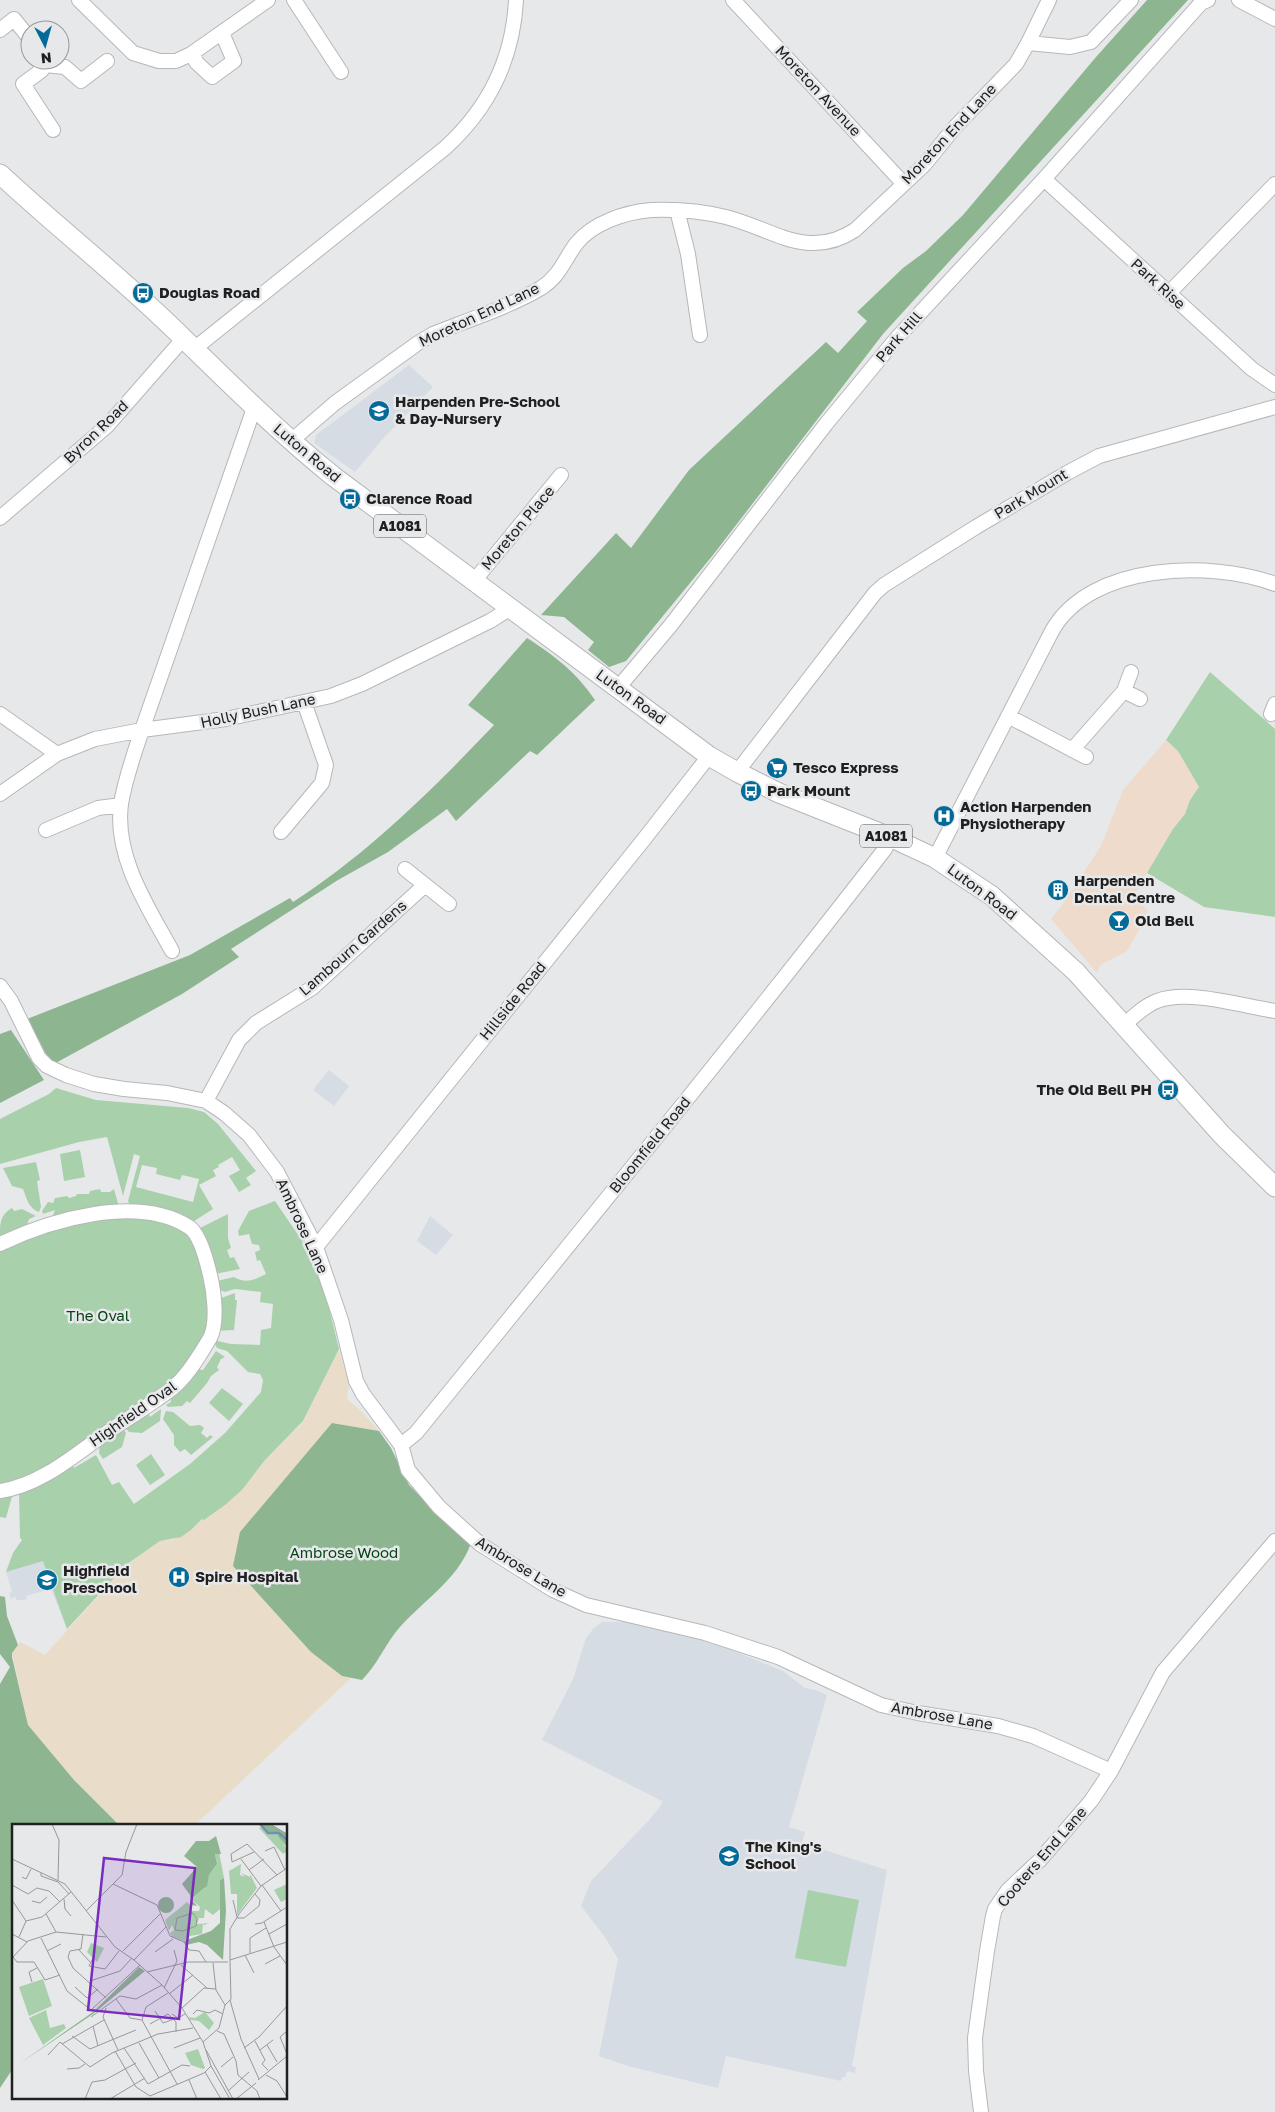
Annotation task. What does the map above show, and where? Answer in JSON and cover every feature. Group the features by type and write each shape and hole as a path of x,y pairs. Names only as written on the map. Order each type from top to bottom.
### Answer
{"main road":[{"name":"Luton Road","path":"0,174 189,344 254,408 333,476 709,756 737,772 788,796 890,837 935,858 992,896 1076,972 1222,1135 1275,1186"}],"street":[{"path":"78,0 133,53 158,61 176,60 191,54 268,0"},
{"path":"294,0 341,72"},
{"path":"189,344 462,132 474,119 487,99 500,72 513,30 516,0"},
{"name":"Moreton Avenue","path":"733,0 903,183"},
{"name":"Moreton End Lane","path":"291,441 335,403 418,343 433,334 542,287 563,267 577,243 602,224 622,216 649,210 694,211 727,217 797,242 823,244 839,239 855,230 924,165 954,127 1016,64 1049,0"},
{"path":"1028,43 1070,47 1091,42 1132,0"},
{"path":"1239,0 1275,19"},
{"name":"Park Hill","path":"618,688 671,625 826,424 896,339 1044,179 1204,1"},
{"path":"0,30 14,19 20,26"},
{"path":"191,54 197,63 212,77 234,61 222,33"},
{"path":"68,70 81,81 106,61"},
{"path":"42,70 22,84 53,130"},
{"name":"Park Rise","path":"1044,179 1252,369 1275,385"},
{"path":"1169,293 1275,184"},
{"path":"677,210 688,254 700,335"},
{"name":"Byron Road","path":"0,518 107,426 189,344"},
{"name":"Park Mount","path":"737,772 875,593 884,585 1001,512 1066,473 1099,456 1275,407"},
{"path":"172,951 132,875 121,830 121,805 131,763 142,730 254,408"},
{"name":"Moreton Place","path":"474,581 561,475"},
{"path":"935,858 1060,616 1071,606 1102,587 1168,571 1200,570 1240,574 1275,584"},
{"name":"Holly Bush Lane","path":"0,794 57,754 95,739 142,730 226,719 346,692 490,621 511,608"},
{"path":"1072,750 1124,691 1131,672"},
{"path":"1124,691 1140,698"},
{"path":"281,832 322,783 325,774 326,765 304,702"},
{"path":"0,714 57,754"},
{"path":"1008,716 1086,757"},
{"name":"Hillside Road","path":"316,1247 709,756"},
{"path":"46,830 98,808 121,805"},
{"name":"Bloomfield Road","path":"401,1446 416,1433 631,1169 885,849 890,837"},
{"path":"405,869 449,904"},
{"name":"Lambourn Gardens","path":"206,1100 238,1040 256,1023 312,988 425,885"},
{"name":"Ambrose Lane","path":"0,986 11,1001 39,1058 47,1066 66,1075 94,1084 206,1100 249,1135 277,1172 316,1247 341,1320 356,1381 370,1405 401,1446 408,1470 439,1507 480,1544 553,1590 586,1605 705,1633 778,1657 881,1705 918,1714 998,1726 1033,1736 1111,1771"},
{"path":"1123,1026 1151,1004 1171,996 1195,997 1275,1011"},
{"name":"Highfield Oval","path":"0,1244 24,1233 70,1219 108,1211 144,1212 166,1217 190,1228 201,1246 214,1290 211,1336 178,1384 61,1465 23,1486 0,1491"},
{"name":"Cooters End Lane","path":"981,2112 976,2071 975,2038 992,1916 1000,1899 1040,1860 1091,1801 1111,1771 1163,1672 1275,1541"}],"shaded area":[{"name":"Harpenden Pre-School & Day-Nursery","path":"409,365 433,387 381,441 355,472 314,443 316,435"},
{"path":"1166,740 1178,751 1199,787 1190,800 1185,814 1173,829 1133,897 1148,910 1140,928 1127,951 1100,965 1097,973 1051,919 1068,897 1101,846 1123,790"},
{"path":"329,1070 349,1086 334,1106 313,1090"},
{"path":"430,1216 453,1235 436,1255 417,1241"},
{"name":"Spire Hospital","path":"339,1349 349,1386 347,1399 379,1431 332,1423 342,1676 351,1678 196,1824 118,1824 74,1780 28,1725 12,1653 20,1642 45,1655 127,1564 160,1541 172,1540 192,1529 202,1519 204,1520 225,1505 242,1490 265,1460 303,1422"},
{"path":"35,1536 67,1629 51,1589 26,1596 27,1599 23,1600 17,1600 15,1597 11,1599 9,1593 12,1592 6,1572 13,1553 18,1545"},
{"name":"The King's School","path":"602,1622 626,1622 714,1643 783,1671 805,1688 827,1695 789,1827 805,1832 802,1843 887,1870 852,2066 856,2067 855,2073 847,2071 841,2081 726,2056 718,2088 628,2066 599,2056 618,1959 605,1937 581,1906 591,1881 651,1818 662,1801 542,1740 573,1679 586,1638"}],"green space":[{"path":"1147,0 1188,0 883,334 713,555 626,661 609,667 588,650 594,642 564,617 541,615 616,533 631,548 689,470 826,342 838,353 867,321 857,312 903,268 926,251 963,215 1096,57"},
{"path":"527,638 564,665 595,700 537,755 530,751 456,821 447,809 388,852 338,880 231,949 239,957 182,994 52,1065 27,1019 190,955 290,898 293,902 348,863 423,797 494,725 468,705"},
{"path":"1210,672 1275,729 1275,917 1204,907 1147,873 1173,829 1185,814 1190,800 1199,787 1178,751 1166,740"},
{"path":"11,1030 44,1080 0,1103 0,1034"},
{"path":"56,1088 96,1100 188,1108 204,1112 218,1124 256,1171 246,1178 251,1185 239,1192 229,1176 240,1170 232,1157 218,1165 219,1167 213,1170 216,1176 199,1185 213,1209 191,1223 131,1207 128,1201 140,1156 134,1154 123,1196 107,1137 79,1142 0,1164 0,1119 49,1094","holes":["142,1165 157,1168 156,1174 180,1180 182,1175 199,1179 193,1202 136,1187"]},
{"path":"80,1150 85,1177 64,1181 60,1154"},
{"path":"36,1162 40,1180 37,1181 41,1207 39,1212 31,1206 23,1189 12,1186 3,1168"},
{"path":"100,1189 101,1192 110,1192 114,1189 119,1207 51,1220 55,1210 43,1214 42,1211 48,1202 53,1203 55,1198 67,1196 69,1198 77,1194 89,1194 90,1191"},
{"path":"275,1201 305,1245 326,1296 339,1349 303,1421 265,1460 242,1490 225,1505 204,1520 202,1519 181,1537 160,1541 127,1564 67,1629 43,1561 6,1572 13,1553 22,1540 20,1538 19,1491 72,1461 74,1468 96,1455 112,1485 119,1482 134,1504 190,1464 225,1433 261,1392 263,1380 260,1374 248,1372 227,1351 217,1348 213,1340 231,1344 260,1345 261,1330 271,1328 273,1304 260,1302 261,1292 235,1289 225,1292 220,1290 217,1281 234,1277 250,1280 266,1274 260,1260 257,1261 255,1252 260,1250 259,1245 252,1244 249,1234 239,1236 238,1231 249,1211"},
{"path":"12,1208 14,1211 22,1209 36,1216 29,1219 26,1228 0,1237 2,1220 5,1214"},
{"path":"228,1214 228,1238 231,1248 227,1250 230,1258 234,1257 240,1269 215,1274 198,1229"},
{"name":"The Oval","path":"141,1216 184,1229 195,1244 204,1264 211,1315 203,1342 173,1380 40,1472 0,1486 0,1249 71,1222"},
{"path":"235,1293 235,1300 237,1300 234,1330 214,1331 216,1300"},
{"path":"216,1351 225,1357 221,1359 217,1367 219,1370 211,1376 190,1403 187,1401 182,1406 168,1407 166,1405 171,1402 170,1394 194,1369 203,1370"},
{"path":"222,1388 243,1404 229,1421 209,1403"},
{"path":"161,1409 160,1421 142,1433 129,1432 124,1426 148,1412 150,1417"},
{"path":"166,1411 173,1412 190,1426 200,1425 204,1428 201,1433 207,1438 210,1435 213,1437 191,1455 185,1449 180,1452 174,1445 174,1435 163,1419"},
{"name":"Ambrose Wood","path":"332,1423 379,1431 391,1448 409,1485 460,1536 471,1543 457,1569 395,1633 362,1680 342,1676 311,1652 233,1566 240,1532"},
{"path":"122,1428 126,1433 122,1447 103,1459 99,1453 100,1442"},
{"path":"151,1454 165,1475 150,1485 136,1465"},
{"path":"0,1493 13,1493 6,1518 0,1517"},
{"path":"0,1596 5,1597 7,1616 18,1645 12,1653 12,1657 28,1725 74,1780 118,1824 12,1824 12,2070 0,2088 0,1684 10,1667 0,1654"},
{"path":"808,1890 859,1900 846,1967 795,1958"}],"place":[{"name":"Douglas Road","path":"143,293"},
{"name":"Harpenden Pre-School & Day-Nursery","path":"379,411"},
{"name":"Clarence Road","path":"350,499"},
{"name":"Tesco Express","path":"777,768"},
{"name":"Park Mount","path":"751,791"},
{"name":"Action Harpenden Physiotherapy","path":"944,816"},
{"name":"Harpenden Dental Centre","path":"1058,890"},
{"name":"Old Bell","path":"1119,921"},
{"name":"The Old Bell PH","path":"1168,1090"},
{"name":"Spire Hospital","path":"179,1577"},
{"name":"Highfield Preschool","path":"47,1580"},
{"name":"The King's School","path":"729,1856"}]}
